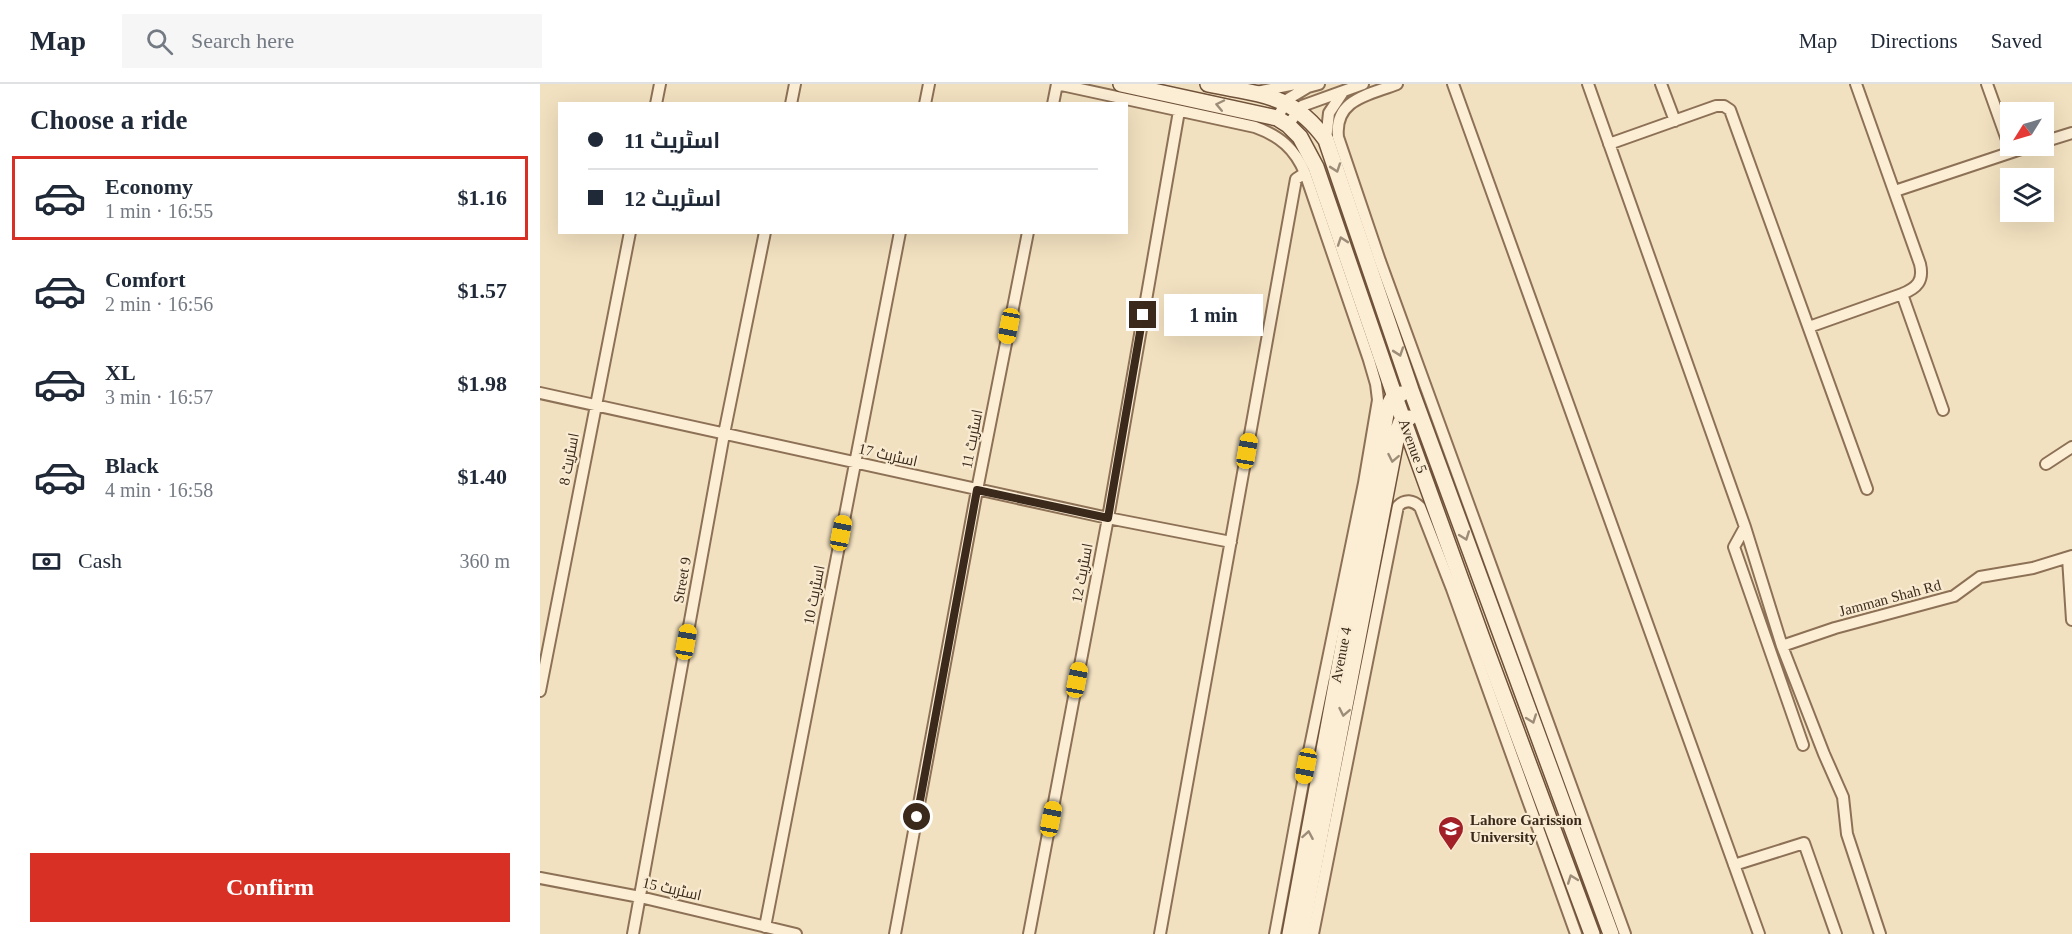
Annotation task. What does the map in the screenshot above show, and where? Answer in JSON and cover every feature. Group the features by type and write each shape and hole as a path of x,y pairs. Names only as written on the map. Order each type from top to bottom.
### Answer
{"main road":[{"path":"1121,84 1282,121"},
{"name":"Avenue 5","path":"1208,84 1251,93 1292,106 1311,121 1326,140 1411,390 1611,934"},
{"name":"Avenue 5","path":"1282,121 1300,137 1316,167 1395,397 1592,934"},
{"path":"1351,269 1369,264"},
{"path":"1395,397 1411,390"},
{"name":"Avenue 4","path":"1290,934 1387,409 1395,397"},
{"path":"1404,419 1420,413"},
{"name":"Avenue 4","path":"1301,934 1398,430 1404,419"}],"street":[{"path":"656,102 660,84"},
{"path":"791,102 795,84"},
{"path":"925,102 929,84"},
{"path":"1053,102 1057,84 1267,131 1287,144 1305,173 1376,384 1378,400 1364,483 1306,766 1275,934"},
{"name":"Avenue 5","path":"1251,93 1295,84 1314,86"},
{"path":"1292,106 1308,103 1363,84"},
{"path":"1397,84 1348,105 1339,118 1338,137 1392,294 1625,934"},
{"path":"1454,84 1759,934"},
{"path":"1588,84 1744,527 1782,646 1843,797 1847,834 1880,934"},
{"path":"1661,84 1675,121"},
{"path":"1809,327 1902,294 1917,285 1922,272 1856,84"},
{"path":"1987,84 2000,120"},
{"path":"1282,121 1297,93 1314,86"},
{"path":"1326,140 1329,113 1343,92"},
{"path":"1610,144 1716,106 1724,106 1730,110 1867,489"},
{"name":"اسٹریٹ 12","path":"1029,934 1108,518 1179,111"},
{"path":"2054,139 2072,133"},
{"path":"1895,191 2000,155"},
{"path":"1160,934 1296,179 1305,173"},
{"name":"اسٹریٹ 8","path":"540,691 630,234"},
{"name":"Street 9","path":"633,934 724,434 765,234"},
{"name":"اسٹریٹ 10","path":"765,927 900,234"},
{"name":"اسٹریٹ 11","path":"895,934 977,490 1028,234"},
{"path":"1902,294 1943,410"},
{"name":"اسٹریٹ 17","path":"540,393 977,490 1231,542"},
{"path":"2046,464 2072,447"},
{"path":"1313,934 1398,506 1405,501 1411,501 1420,507 1452,589 1576,934"},
{"path":"1744,527 1734,547 1803,745"},
{"path":"2070,557 2072,620"},
{"name":"Jamman Shah Rd","path":"1782,646 1868,619 1954,596 1980,577 2033,568 2070,557"},
{"path":"1734,865 1804,843 1836,934"},
{"name":"اسٹریٹ 15","path":"540,878 639,897 796,934"}],"place":[{"name":"Lahore Garission University","path":"1451,852"}],"route":[{"path":"917,817 977,490 1108,518 1143,315"}]}
